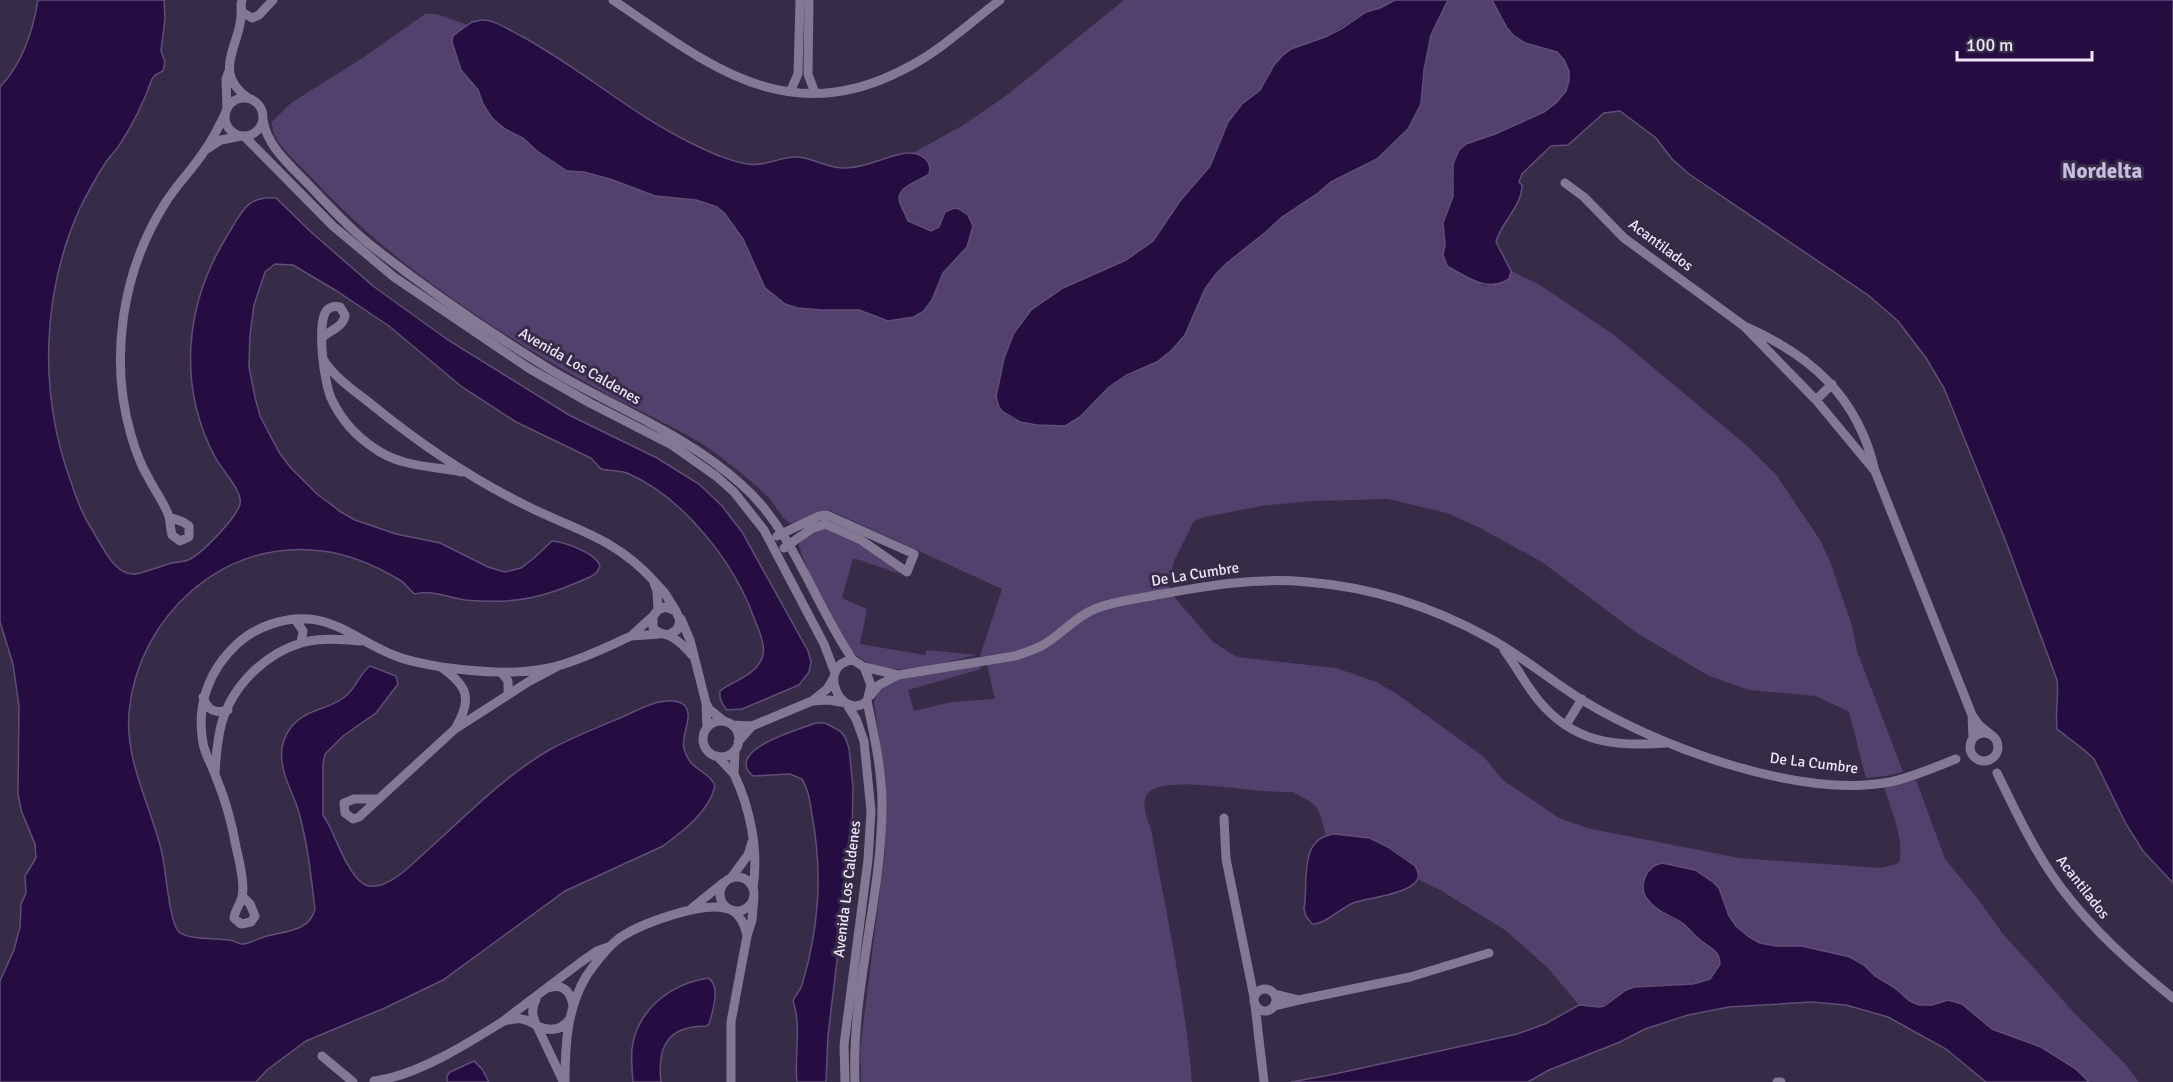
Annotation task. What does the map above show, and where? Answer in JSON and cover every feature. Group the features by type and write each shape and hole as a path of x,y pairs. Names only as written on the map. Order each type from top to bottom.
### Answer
{"street":[{"path":"241,2 248,17 260,14 264,6 262,0"},
{"path":"239,33 273,0"},
{"path":"613,0 720,70 759,86 790,92 815,93 852,88 893,75 914,64 1000,0"},
{"path":"800,0 804,21 803,74 815,93"},
{"path":"804,21 809,0"},
{"path":"241,2 242,18 239,33 232,48 226,79 225,120 230,130 242,136"},
{"path":"205,151 221,140 259,130 263,120 258,104 239,92 229,68"},
{"path":"790,92 803,74"},
{"path":"169,517 143,467 129,428 122,382 122,335 130,285 144,244 163,206 205,151 226,112 236,100 248,98"},
{"name":"Avenida Los Caldenes","path":"263,120 265,131 280,154 367,242 453,305 552,370 698,450 756,497 782,534 838,639 853,660"},
{"name":"Avenida Los Caldenes","path":"242,136 333,226 394,277 530,369 692,458 734,492 770,540 824,644 834,676"},
{"name":"Acantilados","path":"1565,183 1584,197 1624,238 1744,326 1816,400 1875,471"},
{"name":"Acantilados","path":"1744,326 1771,338 1811,364 1832,384 1845,402 1870,448 1875,471 1972,716"},
{"path":"323,337 326,384 331,398 349,426 363,440 376,450 397,460 416,466 466,473"},
{"path":"323,359 333,372 396,424 466,473 526,506 599,538 638,563 664,592 678,614 690,640 692,655 710,710 738,733 734,774"},
{"path":"1816,400 1832,384"},
{"path":"770,540 819,516 826,515 914,554 907,572 861,540 825,524 811,529 776,553"},
{"path":"880,553 886,541"},
{"path":"653,580 657,591 653,628 692,655"},
{"name":"De La Cumbre","path":"898,675 1015,656 1044,645 1085,613 1114,603 1206,586 1242,582 1304,581 1367,591 1442,614 1501,645 1582,699 1643,732 1706,757 1761,772 1835,784 1889,782 1956,759"},
{"path":"631,636 655,613 665,607 678,614"},
{"path":"378,799 455,729 488,707 558,666 631,636 673,633 679,626 678,614"},
{"path":"242,896 236,845 215,773 202,742 203,697 217,665 240,641 259,629 295,619 340,626 364,641 396,656 441,667 476,672 501,672 532,671 558,666"},
{"path":"295,619 303,631 301,643"},
{"path":"215,773 221,728 228,710 241,686 258,667 271,657 301,643 317,640 364,641"},
{"name":"De La Cumbre","path":"1501,645 1538,700 1566,725 1607,743 1632,746 1669,743"},
{"path":"812,701 827,689 843,663 853,660 864,667 898,675"},
{"path":"441,667 464,688"},
{"path":"864,667 870,678 869,699"},
{"path":"455,729 462,717 466,702 465,680 476,672"},
{"path":"501,672 508,681 508,695"},
{"path":"707,728 715,722 752,726 812,701 829,699 857,707 869,699 879,685 898,675"},
{"path":"834,676 837,693 846,703"},
{"path":"203,697 207,707 213,712 228,710"},
{"name":"Avenida Los Caldenes","path":"855,1082 856,1031 882,813 881,784 869,699"},
{"path":"1566,725 1582,699"},
{"path":"466,702 477,708 488,707"},
{"path":"706,703 707,728 703,739 704,745 734,774 746,806 755,854 752,920 731,1022 731,1082"},
{"name":"Avenida Los Caldenes","path":"845,1082 844,1045 868,860 871,811 864,741 856,719 846,703"},
{"path":"1972,716 1997,742 1997,773"},
{"path":"1972,716 1971,751 1997,773"},
{"path":"717,756 727,756 752,726"},
{"path":"1956,759 1980,733 1989,733"},
{"path":"1956,759 1990,759 1996,754"},
{"name":"Acantilados","path":"1997,773 2031,840 2061,887 2106,940 2173,998"},
{"path":"1224,818 1226,859 1254,1001 1264,1082"},
{"path":"747,936 741,919 722,902 720,892 748,855 752,842"},
{"path":"564,1082 569,1020 573,1005 587,975 611,946 620,937 642,927 688,912 716,906 740,911 752,902 753,892 747,880 736,877 727,880 688,912"},
{"path":"371,1082 391,1079 434,1060 502,1022 581,962 597,951 611,946"},
{"path":"1254,1001 1260,1010 1410,977 1489,953"},
{"path":"1246,963 1256,979 1271,991 1276,1000 1261,1023 1258,1039"},
{"path":"548,988 555,986 565,988 569,992 573,1005"},
{"path":"1254,1001 1261,989 1299,1000"},
{"path":"537,997 532,1006 532,1014 564,1082"},
{"path":"502,1022 522,1018 544,1029 553,1029 565,1025 569,1020"},
{"path":"322,1056 354,1081"}],"shaded area":[{"path":"38,0 164,0 165,19 161,51 165,62 163,71 152,79 129,129 102,168 79,210 66,243 51,311 49,380 53,415 61,449 85,517 115,565 128,574 136,574 188,560 202,551 218,535 233,517 240,504 238,493 215,457 203,430 195,402 191,373 191,345 202,289 227,236 251,203 266,198 276,198 373,286 448,340 569,415 657,458 699,484 722,506 742,532 808,651 811,662 809,672 799,685 742,709 727,710 721,701 720,691 755,669 762,658 763,643 734,575 720,554 687,515 648,484 627,473 601,469 591,458 516,422 462,387 389,326 335,290 293,265 275,264 265,272 254,305 249,367 260,416 279,452 290,467 317,494 355,520 396,534 440,543 488,567 505,572 521,568 552,541 572,546 586,553 593,557 600,566 592,576 545,594 516,600 484,601 465,600 434,593 415,594 400,580 352,558 322,551 286,550 252,557 220,571 192,591 168,616 149,645 136,678 129,713 131,749 162,853 170,907 179,932 195,938 230,940 244,944 296,929 308,922 315,909 307,849 297,807 283,768 283,742 298,720 341,700 370,666 396,676 398,684 376,713 343,736 325,754 323,764 323,815 351,870 357,878 369,886 383,884 403,872 481,801 531,761 566,741 651,704 669,701 684,705 688,714 683,744 687,757 695,767 708,776 715,786 701,812 687,827 663,846 565,891 443,980 387,1007 306,1041 267,1070 256,1082 0,1082 0,981 14,950 20,927 21,904 26,893 25,876 36,858 35,844 21,810 18,794 19,706 13,664 0,622 0,87 20,58 33,23"},
{"path":"1124,0 1395,0 1366,12 1325,37 1291,49 1274,65 1260,90 1242,104 1228,122 1210,166 1180,201 1153,241 1126,260 1063,288 1031,310 1014,333 1004,358 1003,412 1014,420 1037,425 1065,426 1080,417 1098,397 1115,383 1163,358 1182,340 1205,289 1227,263 1282,217 1331,182 1386,151 1408,129 1421,104 1424,70 1431,35 1448,0 1492,0 1507,28 1538,47 1557,52 1569,71 1569,81 1566,91 1544,112 1466,144 1459,150 1455,157 1452,175 1453,196 1443,223 1445,245 1443,255 1484,286 1509,279 1511,271 1540,285 1614,335 1746,445 1777,476 1820,540 1831,564 1852,626 1857,651 1903,772 1866,778 1849,712 1816,696 1750,690 1709,676 1637,633 1542,562 1482,529 1447,513 1388,499 1312,501 1261,506 1194,521 1174,561 1168,585 1176,599 1213,642 1237,657 1336,668 1376,682 1397,694 1484,757 1503,780 1559,818 1587,828 1739,858 1881,868 1899,863 1899,834 1884,787 1916,780 1945,859 2003,934 2078,1017 2126,1065 2139,1082 2089,1082 2076,1069 2041,1047 1992,1029 1962,1004 1948,1000 1932,1005 1919,1005 1910,1001 1895,988 1875,976 1864,965 1850,957 1802,946 1776,946 1760,943 1736,926 1729,916 1719,888 1701,873 1662,863 1650,868 1643,886 1648,901 1664,914 1687,927 1718,954 1720,964 1715,975 1693,984 1634,987 1600,1007 1579,1005 1548,968 1505,930 1418,879 1418,870 1388,846 1352,835 1326,835 1316,808 1301,796 1292,792 1184,784 1155,788 1147,794 1145,807 1175,955 1192,1082 861,1082 860,1050 885,850 886,786 874,702 879,692 892,682 980,665 981,669 908,690 914,711 952,702 995,699 985,656 980,656 1002,589 829,510 791,523 782,516 763,492 707,447 594,387 517,342 408,266 341,208 286,151 276,137 272,122 291,103 364,57 425,14 437,14 468,25 476,21 487,20 515,32 597,84 655,125 721,157 750,165 769,164 799,157 846,169 913,153 965,124 1007,95"},
{"path":"1395,0 1448,0 1431,35 1424,70 1421,104 1408,129 1377,159 1331,182 1282,217 1227,263 1205,289 1185,335 1172,350 1157,362 1127,375 1109,387 1080,417 1065,426 1037,425 1020,422 1003,412 996,397 1004,358 1014,333 1031,310 1063,288 1126,260 1153,241 1180,201 1210,166 1228,122 1242,104 1260,90 1274,65 1282,56 1291,49 1325,37 1366,12"},
{"path":"1492,0 2173,0 2173,883 2143,851 2126,824 2094,759 2057,729 2057,680 2006,542 1944,388 1926,358 1898,321 1868,295 1689,174 1672,159 1656,138 1620,111 1604,113 1568,145 1551,146 1522,174 1519,182 1522,185 1519,200 1496,242 1511,271 1509,279 1501,283 1485,284 1470,279 1447,266 1443,255 1445,245 1443,223 1453,196 1453,164 1459,150 1466,144 1544,112 1566,91 1569,81 1569,71 1557,52 1525,43 1514,36 1507,28"},
{"path":"481,20 497,23 523,37 566,63 649,120 706,150 733,161 755,165 797,157 833,167 846,168 862,166 899,154 912,153 921,156 929,165 929,174 909,185 899,197 908,221 931,231 939,227 945,212 954,208 959,209 968,215 973,226 967,247 943,273 932,300 924,311 914,317 888,321 859,310 797,308 785,304 765,288 743,239 717,207 696,200 655,196 613,180 584,172 567,171 492,118 478,90 461,70 452,42 453,36 458,32 472,22"},
{"path":"823,528 858,543 901,574 853,558 842,598 867,609 860,644 925,655 927,650 976,655 931,666 898,669 882,668 856,655 845,641 821,596 799,546 801,539"},
{"path":"816,723 825,723 840,731 849,748 853,788 852,838 828,1035 826,1082 797,1082 797,1021 793,1001 802,985 808,964 818,901 817,858 811,806 802,779 790,774 753,776 746,767 748,758 767,742"},
{"path":"1335,834 1370,838 1388,847 1415,866 1418,875 1415,882 1408,888 1397,892 1353,903 1322,922 1312,924 1304,909 1307,863 1315,843 1323,837"},
{"path":"1662,863 1695,870 1713,882 1719,888 1729,916 1736,926 1760,943 1776,946 1802,946 1850,957 1864,965 1875,976 1895,988 1910,1001 1919,1005 1932,1005 1948,1000 1962,1004 1992,1029 2041,1047 2076,1069 2089,1082 1986,1082 1946,1049 1888,1017 1846,1005 1811,1002 1729,1007 1688,1015 1645,1029 1620,1042 1549,1070 1528,1082 1291,1082 1517,1034 1545,1024 1579,1005 1604,1006 1634,987 1693,984 1710,979 1720,964 1717,953 1682,923 1655,907 1645,895 1643,883 1645,878 1652,868"},
{"path":"708,978 712,981 715,992 709,1024 682,1030 667,1041 661,1058 661,1082 633,1082 632,1049 635,1035 648,1011 658,1001 681,986"},
{"path":"474,1061 482,1069 489,1082 447,1082 450,1072"}],"district":[{"name":"Nordelta","path":"2102,171"}]}
